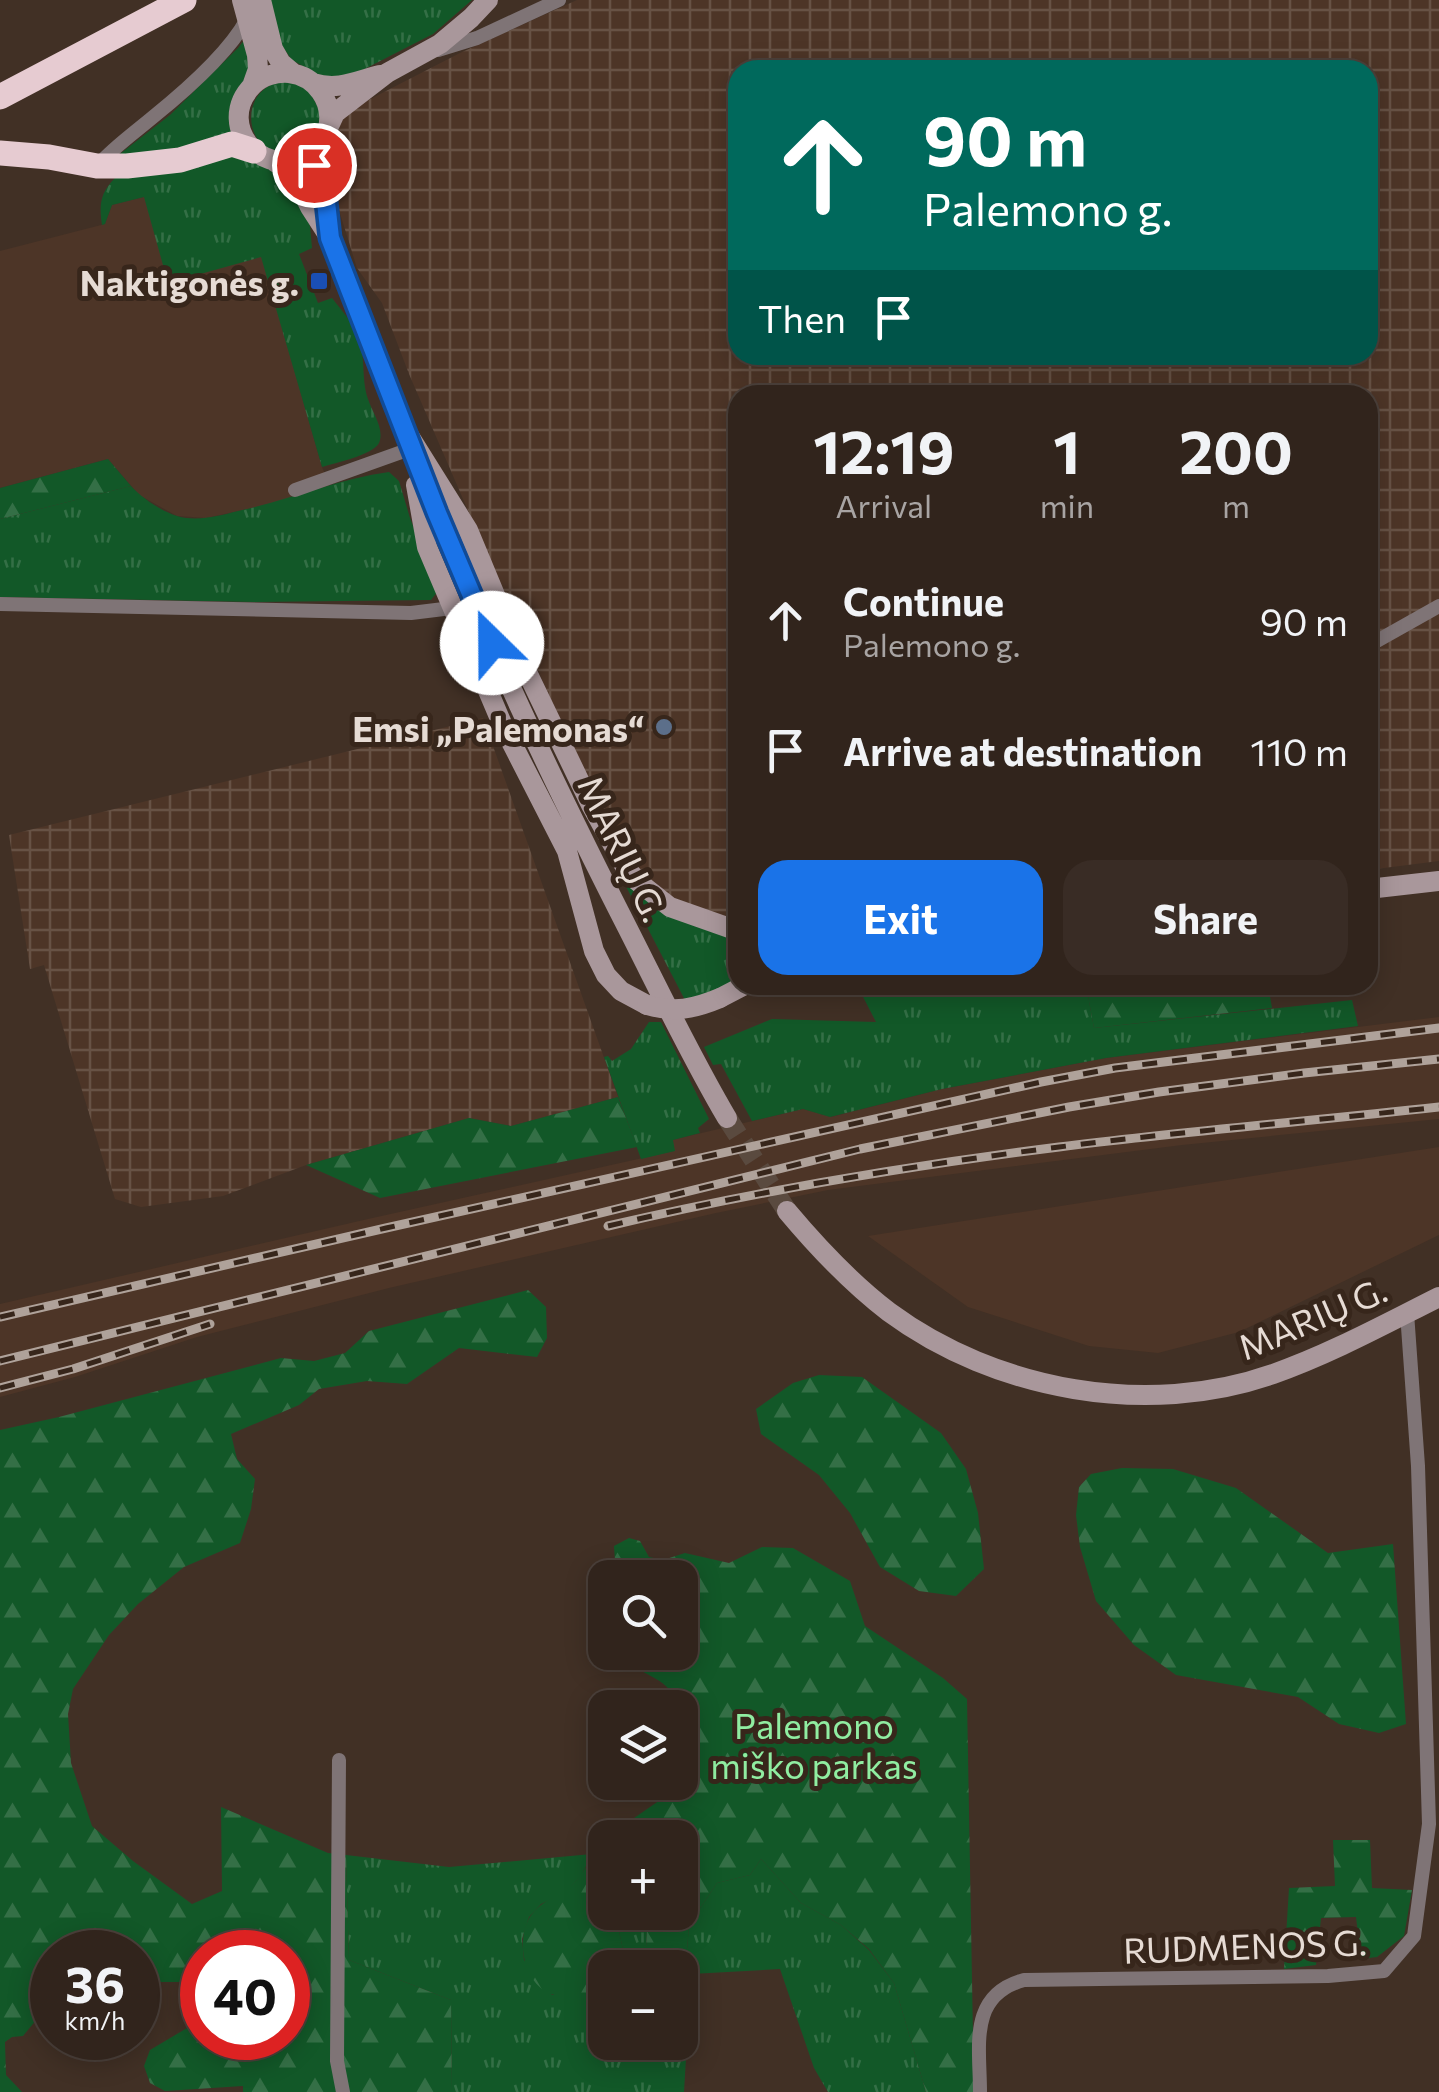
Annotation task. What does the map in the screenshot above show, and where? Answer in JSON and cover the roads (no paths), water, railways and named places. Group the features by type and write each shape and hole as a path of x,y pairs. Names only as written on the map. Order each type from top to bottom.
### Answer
{"highway":[{"path":"0,97 179,2"},
{"path":"0,153 97,166 154,164 232,144 265,156"}],"street":[{"path":"261,0 273,49 281,63 304,78 328,88 387,73"},
{"path":"330,238 326,202 314,165 318,147 335,113 387,73 456,31 488,0"},
{"path":"423,54 477,38 559,0"},
{"path":"244,10 258,69 242,101 239,119 243,137 293,173 330,238 409,441 427,547 504,726 568,851 594,951 606,975 621,991 647,1006 681,1010 728,994"},
{"path":"97,166 231,44 244,10"},
{"path":"252,86 272,74 304,78 326,102 328,126"},
{"path":"265,156 299,160 318,147"},
{"path":"294,490 409,441"},
{"path":"409,441 468,530 527,672 624,865 637,881 670,907 728,927"},
{"name":"MARIŲ G.","path":"409,441 484,627 546,764 727,1118"},
{"path":"0,604 411,613 452,608"},
{"path":"1378,640 1439,606"},
{"path":"1378,888 1439,881"},
{"name":"MARIŲ G.","path":"787,1211 820,1250 891,1313 939,1343 995,1369 1058,1386 1114,1394 1173,1394 1272,1374 1439,1297"},
{"name":"RUDMENOS G.","path":"980,2092 980,2019 992,1998 1008,1984 1024,1980 1328,1976 1384,1971 1414,1936 1430,1824 1418,1466 1407,1313"},
{"path":"340,1760 338,2061 343,2092"}],"tunnel":[{"path":"727,1118 787,1211"}],"railway":[{"path":"0,1317 1041,1082 1115,1068 1439,1028"},
{"path":"0,1361 860,1149 1159,1092 1439,1059"},
{"path":"608,1226 776,1191 946,1162 1106,1141 1439,1107"},
{"path":"0,1388 73,1369 210,1324"}],"place":[{"name":"Naktigonės g.","path":"319,281"},
{"name":"Emsi „Palemonas“","path":"664,727"}],"park label":[{"name":"Palemono miško parkas","path":"814,1744"}]}
